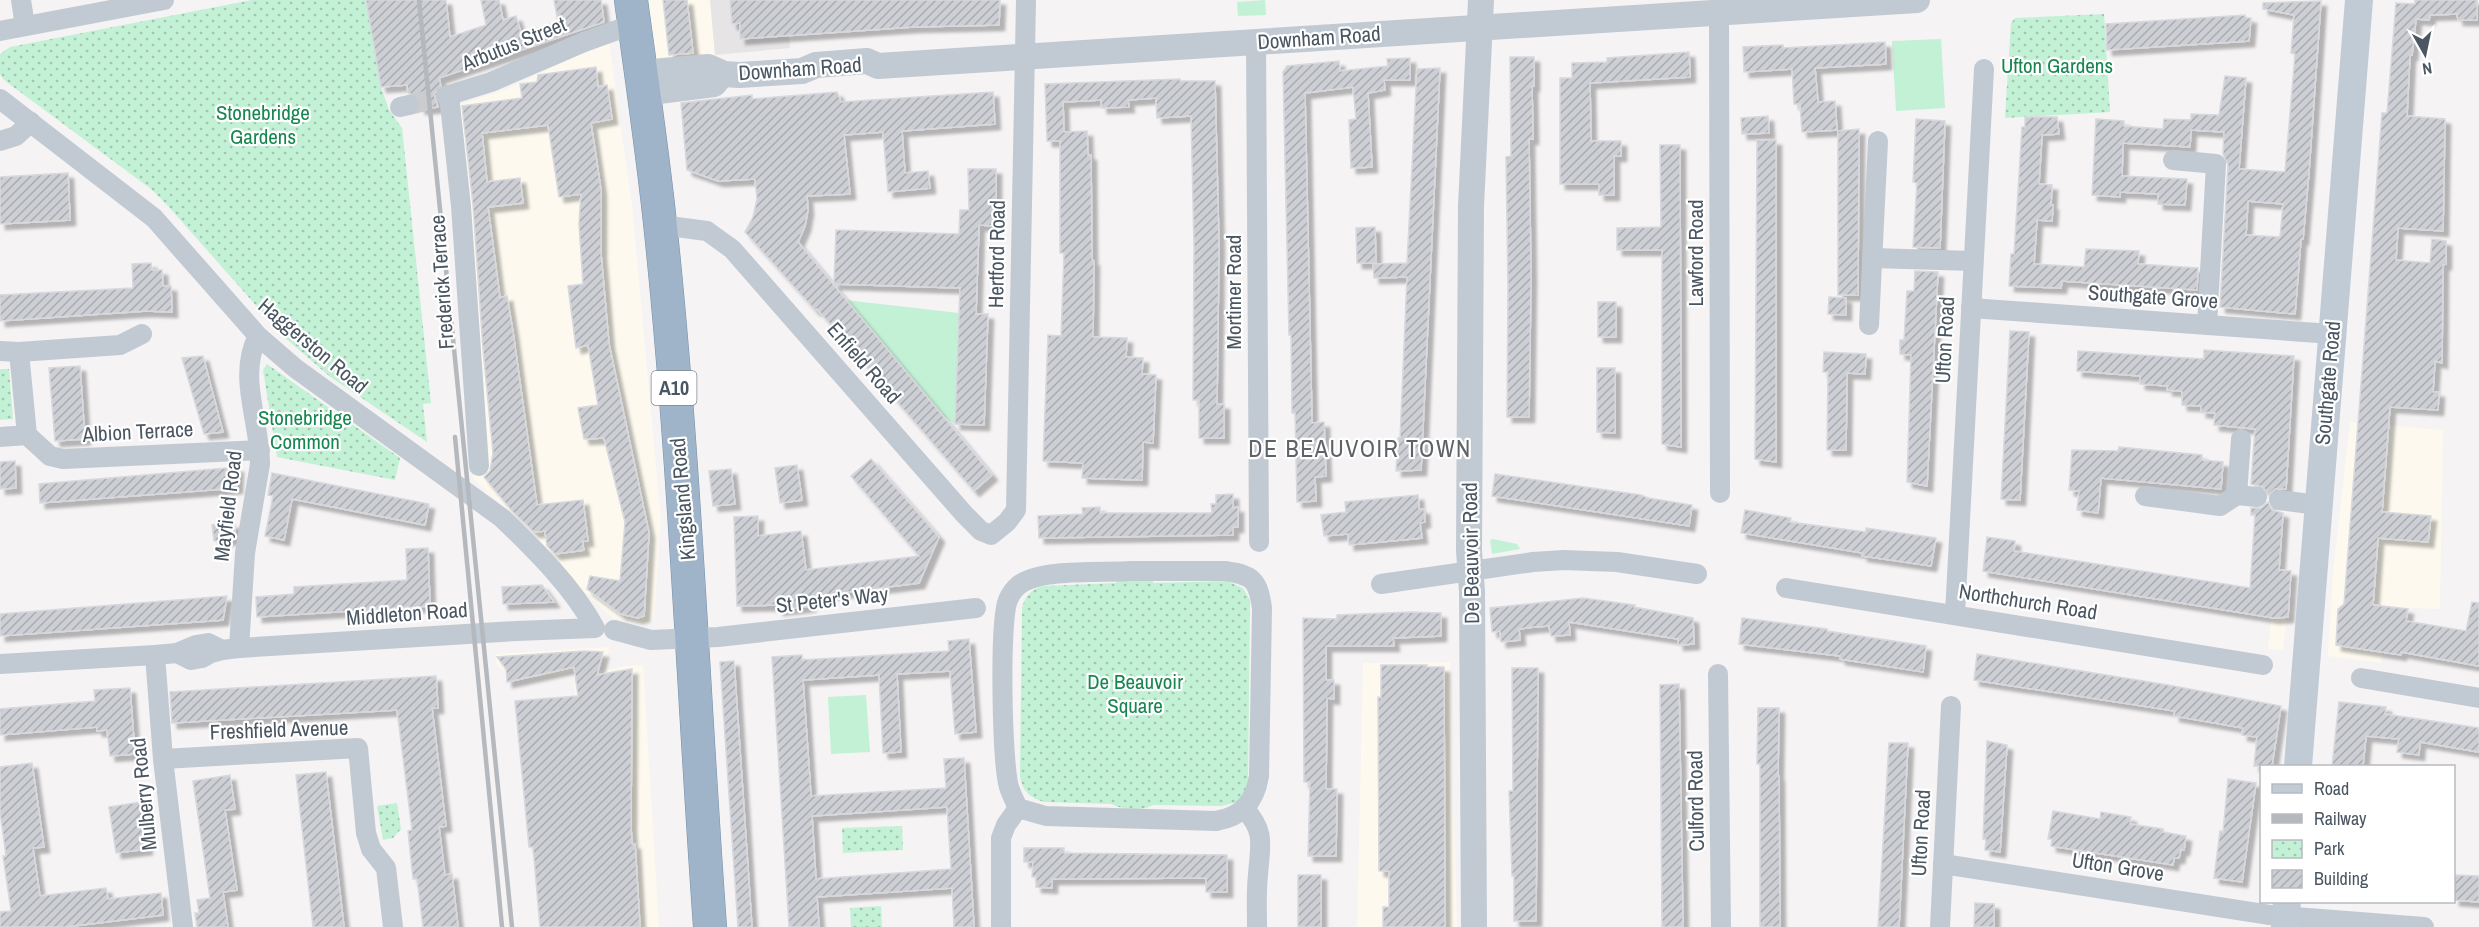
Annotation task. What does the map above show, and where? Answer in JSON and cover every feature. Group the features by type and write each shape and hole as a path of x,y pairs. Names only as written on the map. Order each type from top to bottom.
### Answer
{"highway":[{"name":"Kingsland Road","path":"633,12 660,225 693,638 695,709 710,927"}],"main road":[{"name":"Southgate Road","path":"2298,765 2359,0"}],"street":[{"path":"21,0 25,26"},
{"path":"0,31 164,0"},
{"name":"Hertford Road","path":"1016,510 1026,0"},
{"name":"De Beauvoir Road","path":"1474,927 1471,206 1481,0"},
{"name":"Downham Road","path":"642,83 714,84 724,74 802,71 816,65 858,62 878,66 1480,27 1723,8 1917,0"},
{"name":"Lawford Road","path":"1720,493 1723,8"},
{"name":"Arbutus Street","path":"447,96 491,82 584,42 633,12"},
{"name":"Mortimer Road","path":"1256,42 1259,542"},
{"name":"Ufton Road","path":"1955,614 1984,69"},
{"name":"Frederick Terrace","path":"447,96 461,206 479,466"},
{"name":"Haggerston Road","path":"0,99 154,218 258,336 321,388 502,518 525,539 585,611 604,629"},
{"path":"0,141 16,136 31,122"},
{"path":"1869,325 1878,141"},
{"path":"2173,160 2216,164 2207,325"},
{"name":"Enfield Road","path":"660,225 707,231 732,249 981,531 991,536 1007,522 1016,510"},
{"path":"1872,258 1973,261"},
{"name":"Southgate Grove","path":"1971,308 2332,334"},
{"path":"0,437 27,435 10,352 120,345 142,334"},
{"name":"Mayfield Road","path":"230,649 260,464 248,369 251,349 258,336"},
{"name":"Albion Terrace","path":"27,435 50,456 63,459 260,450"},
{"path":"2237,495 2241,439"},
{"path":"2145,496 2220,506 2237,495 2257,497"},
{"path":"2279,500 2318,505"},
{"path":"1381,584 1533,562 1564,560 1617,562 1697,574"},
{"path":"1225,571 1239,573 1255,582 1260,591 1262,608 1259,776 1253,798 1245,808 1233,817 1216,821 1046,816 1018,808 1009,788 1006,767 1004,692 1004,624 1008,600 1017,586 1031,578 1047,575 1225,571"},
{"name":"Northchurch Road","path":"1786,588 2262,665"},
{"name":"St Peter's Way","path":"693,638 976,608"},
{"name":"Middleton Road","path":"0,663 177,653 191,660 230,649 516,631 604,629 651,640 693,638"},
{"name":"Mulberry Road","path":"155,656 163,759 183,927"},
{"name":"Culford Road","path":"1718,674 1721,927"},
{"path":"2361,678 2479,698"},
{"name":"Ufton Road","path":"1940,927 1951,706"},
{"name":"Freshfield Avenue","path":"163,759 358,748 366,833 371,849 386,868 393,927"},
{"path":"1001,927 1001,838 1006,825 1018,808"},
{"path":"1245,808 1254,819 1262,842 1257,875 1257,927"},
{"name":"Ufton Grove","path":"1943,864 2286,915 2424,927"}],"shaded area":[{"path":"643,0 710,0 715,55 651,60"},
{"path":"710,0 787,0 790,48 715,55"},
{"path":"609,41 632,205 661,519 654,620 644,623 613,618 584,592 512,515 474,479 452,107 504,90"},
{"path":"2350,422 2443,430 2440,609 2388,607 2381,663 2328,656 2333,571"},
{"path":"2276,569 2292,570 2283,650 2268,649"},
{"path":"609,647 608,660 564,674 505,680 505,673 497,665 495,654"},
{"path":"1450,662 1457,927 1357,927 1363,663"},
{"path":"643,665 659,927 581,927 585,786 574,683 600,671"}],"green space":[{"name":"Stonebridge Gardens","path":"252,0 366,0 381,87 389,110 402,128 431,403 423,404 427,442 329,376 282,335 151,189 4,80 0,74 0,54 10,47"},
{"path":"1265,0 1266,15 1238,16 1237,2"},
{"name":"Ufton Gardens","path":"2104,14 2110,112 2005,118 2011,23 2015,18"},
{"path":"1941,39 1945,108 1896,111 1892,41"},
{"path":"845,300 959,313 955,424 945,417"},
{"name":"Stonebridge Common","path":"267,364 400,458 395,480 277,457 263,370"},
{"path":"0,369 9,369 13,419 0,420"},
{"path":"1490,540 1517,544 1520,549 1492,554"},
{"name":"De Beauvoir Square","path":"1150,578 1154,583 1227,581 1243,588 1250,600 1248,790 1237,802 1222,806 1153,805 1132,809 1112,804 1044,802 1035,798 1025,790 1020,776 1022,608 1025,600 1032,591 1044,586 1116,583 1117,581"},
{"path":"866,695 870,752 831,754 828,697"},
{"path":"397,803 401,829 393,838 383,840 377,806"},
{"path":"902,826 903,850 843,853 842,828"},
{"path":"881,906 882,927 851,927 850,908"}],"building":[{"path":"366,0 446,0 450,37 486,25 481,0 499,0 503,20 516,16 521,33 558,22 554,0 601,0 604,22 439,78 441,86 434,94 438,107 420,109 418,97 408,93 407,85 381,87"},
{"path":"663,0 687,0 693,53 669,55"},
{"path":"730,0 1000,0 999,25 913,27 740,39 740,23 732,24"},
{"path":"2415,0 2477,0 2477,20 2458,20 2457,14 2430,15 2429,20 2416,19 2412,55 2410,55 2407,116 2445,119 2443,231 2398,228 2396,260 2430,263 2432,239 2446,241 2446,264 2443,265 2442,363 2435,361 2433,392 2439,392 2438,410 2390,407 2382,512 2431,516 2428,542 2378,538 2373,605 2408,609 2406,621 2466,631 2472,602 2479,603 2479,666 2401,652 2401,655 2336,645 2338,609 2344,604 2382,113 2387,113 2396,3 2415,4"},
{"path":"2321,1 2309,172 2295,314 2220,307 2228,165 2223,154 2224,132 2191,130 2190,147 2123,143 2122,176 2187,179 2185,205 2158,204 2158,194 2120,192 2120,197 2092,195 2096,119 2124,121 2124,126 2163,129 2164,119 2191,120 2191,114 2219,115 2225,76 2246,78 2239,169 2285,172 2295,54 2291,53 2294,15 2263,9 2263,3","holes":["2248,201 2283,204 2280,237 2246,235"]},
{"path":"2245,15 2246,18 2251,18 2249,41 2107,50 2106,24"},
{"path":"1885,42 1886,64 1815,68 1818,102 1835,101 1837,130 1802,132 1800,104 1794,104 1792,69 1744,72 1743,47 1783,45 1783,48"},
{"path":"1689,52 1690,77 1590,83 1591,141 1621,141 1621,156 1614,156 1614,195 1599,195 1599,184 1560,184 1560,78 1572,78 1572,63 1607,62 1607,58"},
{"path":"1510,57 1534,57 1533,139 1529,139 1531,277 1529,417 1507,417 1506,157 1511,156"},
{"path":"1410,58 1410,80 1384,80 1385,90 1368,93 1372,167 1351,168 1349,120 1356,119 1353,87 1305,93 1312,423 1324,422 1326,476 1315,477 1316,501 1297,502 1295,413 1292,413 1291,335 1289,335 1283,72 1287,66 1339,61 1340,71 1388,66 1387,59"},
{"path":"596,67 598,87 607,85 612,119 591,123 601,190 601,254 609,344 649,533 644,616 638,618 621,614 587,589 590,576 620,581 625,522 604,438 584,439 578,408 598,405 588,345 576,348 568,286 583,284 579,224 581,194 559,197 548,125 482,133 487,182 520,178 523,203 488,207 500,298 507,296 513,332 537,505 583,500 588,541 582,541 584,550 555,554 547,546 545,531 534,532 513,512 484,477 490,471 493,453 473,205 462,106 522,98 520,84 537,82 538,75"},
{"path":"1440,68 1421,470 1396,471 1398,438 1400,438 1407,277 1374,278 1373,264 1407,263 1417,69"},
{"path":"1180,79 1180,81 1215,81 1219,247 1217,404 1224,404 1224,438 1199,438 1199,400 1193,400 1194,248 1191,116 1157,118 1156,98 1128,100 1129,107 1102,108 1101,100 1063,102 1064,132 1087,131 1088,155 1091,155 1092,260 1094,261 1093,337 1127,338 1126,357 1143,358 1142,374 1156,375 1153,443 1143,442 1142,480 1082,478 1083,463 1043,461 1048,335 1061,336 1064,253 1060,253 1060,141 1047,141 1045,84"},
{"path":"837,92 841,102 993,92 995,124 902,131 905,173 928,171 930,188 888,192 883,132 844,135 850,194 807,196 808,210 805,226 798,242 992,475 974,491 817,309 815,310 745,232 753,217 757,199 755,179 718,181 687,170 681,103 752,95 752,99"},
{"path":"1768,116 1769,133 1742,134 1741,118"},
{"path":"2025,117 2057,117 2059,134 2042,135 2039,184 2052,185 2051,205 2053,205 2052,221 2037,220 2034,264 2084,267 2086,249 2139,251 2138,264 2198,268 2197,290 2062,281 2061,288 2009,286 2011,254 2014,254 2022,127 2025,127"},
{"path":"1916,119 1945,121 1940,248 1913,247 1917,183 1913,182"},
{"path":"1859,129 1858,295 1838,295 1838,131"},
{"path":"1757,140 1776,140 1776,462 1755,459"},
{"path":"1660,145 1680,145 1681,447 1662,444 1662,250 1617,250 1617,228 1661,227"},
{"path":"968,169 996,169 996,226 979,225 976,314 988,314 984,425 955,424 960,288 834,284 836,230 959,234 960,210 969,210"},
{"path":"68,173 70,220 0,224 0,177"},
{"path":"1375,227 1376,263 1357,263 1356,228"},
{"path":"151,263 152,270 162,270 163,286 171,286 172,312 146,311 0,321 0,295 133,288 132,264"},
{"path":"1915,271 1938,272 1927,486 1907,482 1911,355 1900,354 1900,340 1904,340 1907,291 1914,291"},
{"path":"1829,297 1846,298 1846,315 1828,314"},
{"path":"1598,302 1616,302 1616,337 1598,337"},
{"path":"2010,331 2029,332 2020,500 2001,499"},
{"path":"2204,350 2294,356 2286,489 2275,489 2268,495 2263,487 2251,484 2255,429 2214,425 2215,413 2201,412 2201,406 2182,405 2182,391 2167,390 2168,386 2140,384 2140,376 2077,371 2078,351 2204,359"},
{"path":"1824,352 1866,354 1865,374 1847,373 1846,450 1827,450 1828,372 1823,372"},
{"path":"203,356 223,432 204,434 182,358"},
{"path":"80,366 85,439 55,441 49,368"},
{"path":"1597,368 1615,368 1615,433 1597,432"},
{"path":"2119,447 2202,455 2202,460 2223,462 2221,489 2101,478 2098,513 2077,510 2079,491 2069,490 2072,450 2118,451"},
{"path":"871,459 939,537 919,583 809,597 810,606 778,610 777,605 737,606 734,517 758,516 758,536 801,531 806,570 919,556 851,476"},
{"path":"15,461 16,488 0,489 0,462"},
{"path":"797,465 802,500 780,503 775,468"},
{"path":"238,467 237,488 40,503 39,484"},
{"path":"731,469 735,504 713,506 709,471"},
{"path":"272,473 429,504 425,525 292,499 284,540 265,536 273,496 268,495"},
{"path":"1495,474 1641,495 1692,505 1689,526 1492,496"},
{"path":"1233,494 1233,508 1238,507 1238,527 1233,527 1233,535 1039,538 1038,516 1083,514 1082,508 1100,507 1100,513 1212,513 1211,504 1216,504 1216,495"},
{"path":"1418,495 1419,509 1424,509 1425,522 1420,523 1422,538 1349,545 1348,534 1324,536 1321,515 1346,512 1345,502"},
{"path":"2268,502 2272,510 2283,513 2279,570 2291,571 2288,617 2274,618 1983,571 1987,537 2015,541 2014,551 2250,588 2255,515 2251,515 2251,508 2261,508"},
{"path":"1745,510 1791,518 1790,522 1866,532 1866,528 1936,538 1931,566 1862,556 1863,553 1741,533"},
{"path":"235,523 235,539 214,541 212,525"},
{"path":"428,548 430,606 257,617 256,597 294,594 294,587 407,580 406,549"},
{"path":"542,585 554,602 503,604 502,587"},
{"path":"227,596 223,620 0,636 0,614"},
{"path":"1583,598 1635,605 1634,607 1693,618 1694,644 1678,645 1678,639 1569,622 1570,635 1551,636 1549,626 1534,627 1519,629 1520,640 1501,642 1500,631 1492,632 1490,608"},
{"path":"1441,613 1441,636 1393,638 1394,646 1326,646 1326,680 1334,680 1334,699 1327,698 1326,789 1337,789 1336,856 1308,856 1310,782 1304,782 1303,618 1337,619 1337,615"},
{"path":"1742,618 1827,629 1827,631 1926,646 1923,672 1840,659 1840,656 1739,644"},
{"path":"969,639 976,732 955,734 950,671 897,674 901,752 883,753 879,675 803,680 811,796 946,788 944,759 964,758 974,927 954,927 952,888 817,897 819,927 789,927 772,657 802,655 802,660 949,651 948,641","holes":["947,807 951,869 816,879 812,816"]},
{"path":"584,651 603,652 597,675 632,669 631,827 632,844 635,844 640,927 540,927 533,847 529,847 515,701 578,696 574,667 507,682 506,669 497,657"},
{"path":"1977,654 2281,706 2272,765 2254,766 2257,737 2242,735 2243,728 2174,716 2175,711 1974,680"},
{"path":"734,661 752,927 738,927 720,662"},
{"path":"1381,665 1444,667 1445,927 1383,927 1383,907 1389,907 1389,871 1379,871 1378,697 1381,698"},
{"path":"1512,668 1538,668 1536,921 1514,921 1509,791 1513,791"},
{"path":"436,676 438,708 432,708 446,826 439,827 445,875 452,874 458,927 423,927 417,879 413,879 408,831 412,830 397,710 172,723 170,692"},
{"path":"1679,684 1683,927 1662,927 1660,685"},
{"path":"130,688 135,754 110,756 107,730 97,731 97,727 0,735 0,709 95,701 94,690"},
{"path":"2339,702 2386,707 2385,714 2479,728 2479,752 2420,742 2419,755 2397,752 2399,739 2366,736 2363,765 2332,765"},
{"path":"1758,708 1779,708 1780,927 1760,927"},
{"path":"1987,741 2007,745 2000,852 1985,850 1986,839 1983,839"},
{"path":"1889,743 1908,743 1899,927 1878,927"},
{"path":"32,763 44,847 33,848 40,896 106,888 108,899 161,893 163,915 65,927 0,927 0,912 11,911 3,856 6,856 0,812 0,767"},
{"path":"326,772 344,927 313,927 296,775"},
{"path":"230,775 235,809 225,810 237,890 223,892 228,927 197,927 195,913 199,913 197,900 210,898 193,781"},
{"path":"2228,779 2256,783 2242,882 2214,878 2220,831 2223,832"},
{"path":"140,802 147,849 116,853 109,807"},
{"path":"2053,811 2100,819 2101,812 2131,817 2130,824 2163,829 2163,832 2186,836 2184,850 2181,849 2179,858 2174,858 2173,865 2051,846 2052,839 2048,839"},
{"path":"1024,848 1064,848 1064,853 1227,855 1227,892 1206,892 1206,878 1052,879 1052,888 1036,887 1036,877 1032,877 1033,862 1024,862"},
{"path":"1298,875 1321,875 1321,927 1298,927"},
{"path":"2455,875 2479,876 2479,902 2455,900"},
{"path":"1975,903 1994,904 1994,927 1974,927"}],"tunnel":[{"path":"409,105 446,96"}],"railway":[{"path":"419,0 512,927"},
{"path":"455,437 502,927"}],"district":[{"name":"DE BEAUVOIR TOWN","path":"1360,449"}]}
